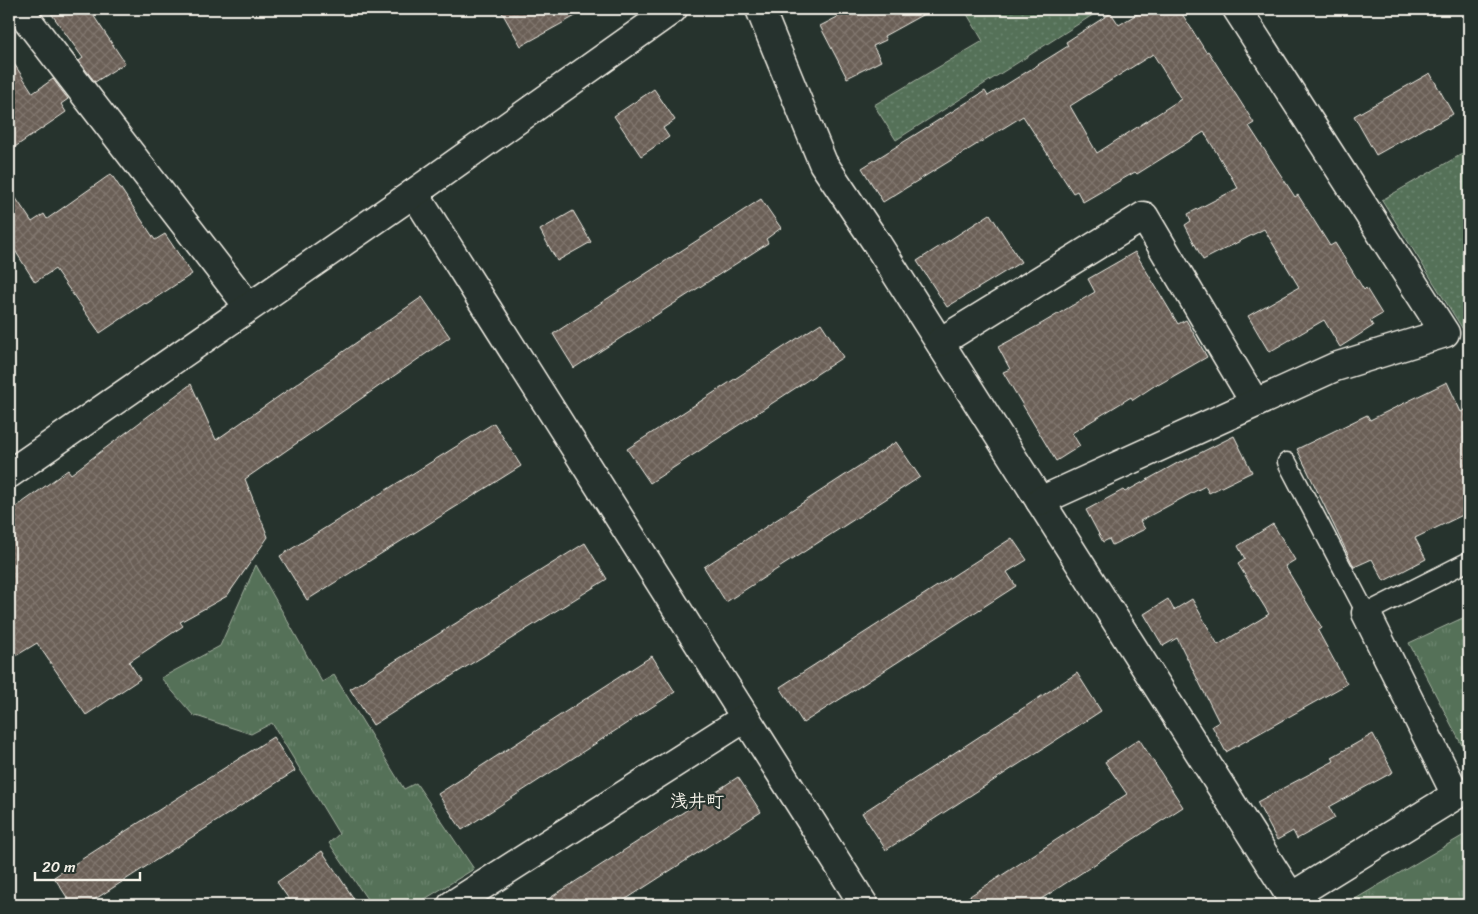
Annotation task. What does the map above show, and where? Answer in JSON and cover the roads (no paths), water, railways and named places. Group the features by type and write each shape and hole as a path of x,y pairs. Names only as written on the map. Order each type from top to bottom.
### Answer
{"street":[{"path":"19,9 248,306"},
{"path":"9,474 414,192 672,9"},
{"path":"760,9 823,163 940,342 1294,901 1456,795 1366,613"},
{"path":"1040,501 1335,367 1445,334 1237,9"},
{"path":"414,192 864,905"},
{"path":"940,342 1144,216 1255,403"},
{"path":"452,905 745,718"}],"lane":[{"path":"1287,462 1366,613 1469,561"}],"district":[{"name":"浅井町","path":"697,801"}]}
